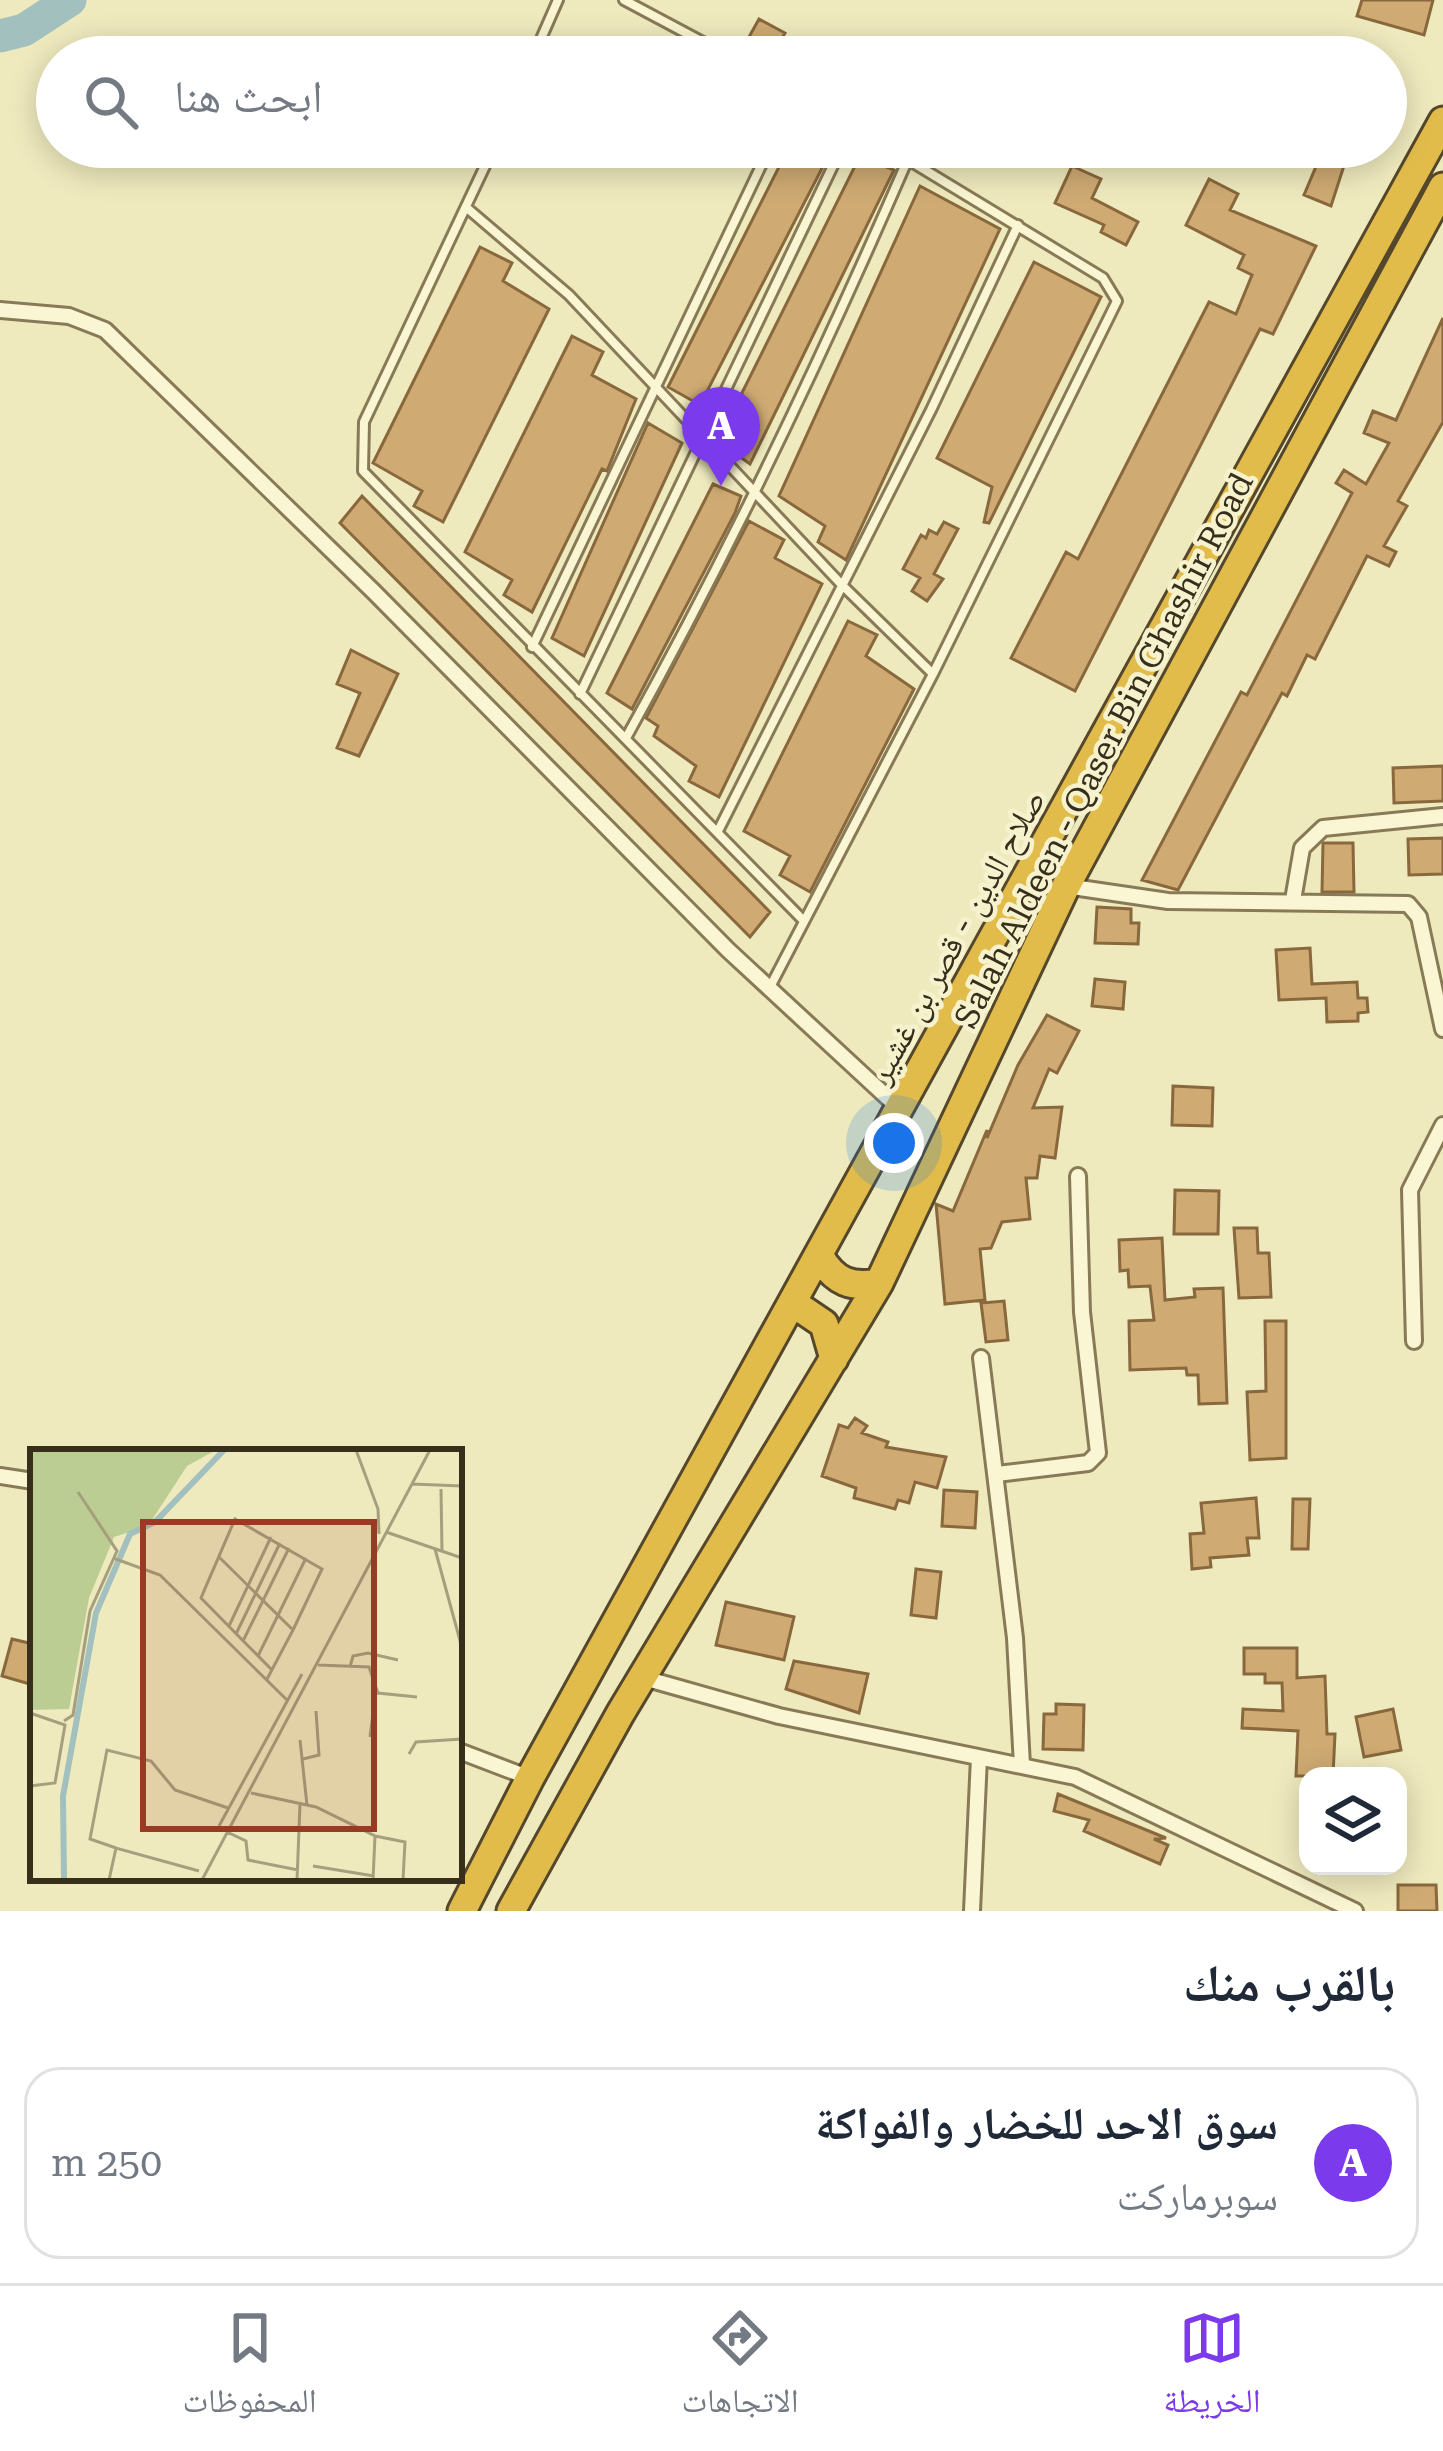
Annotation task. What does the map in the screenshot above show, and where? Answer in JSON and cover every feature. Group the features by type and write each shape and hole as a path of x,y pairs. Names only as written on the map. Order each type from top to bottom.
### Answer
{"highway":[{"name":"صلاح الدين - قصر بن غشير","path":"462,1911 530,1778 902,1112 1443,121"},
{"name":"Salah Aldeen - Qaser Bin Ghashir Road","path":"511,1911 879,1283 1066,886 1443,187"},
{"path":"820,1257 837,1279 879,1283"},
{"path":"793,1303 824,1324 834,1359"}],"street":[{"path":"0,310 85,319 105,330 768,990 902,1112"},
{"path":"1293,900 1302,848 1323,828 1443,816"},
{"path":"1066,886 1168,901 1397,902 1414,908 1443,1030"},
{"path":"1414,1341 1409,1190 1443,1125"},
{"path":"997,1474 1088,1463 1098,1453 1082,1312 1078,1176"},
{"path":"981,1358 997,1474 1022,1766"},
{"path":"0,1476 30,1481"},
{"path":"644,1678 779,1716 1022,1766 1110,1791 1355,1911"},
{"path":"462,1752 530,1778"},
{"path":"972,1911 979,1757"}],"lane":[{"path":"542,36 558,0"},
{"path":"624,0 692,36"},
{"path":"485,168 364,422 363,470 804,921"},
{"path":"532,647 760,168"},
{"path":"580,694 832,168"},
{"path":"626,738 753,492 904,168"},
{"path":"768,990 933,674 1117,301 1103,278 922,168"},
{"path":"467,208 568,295 702,440 933,674"},
{"path":"718,831 931,410 1018,225"}],"building":[{"path":"1362,0 1433,0 1424,35 1357,16"},
{"path":"759,19 785,33 783,36 749,36"},
{"path":"778,168 822,168 700,405 668,387"},
{"path":"854,168 894,170 750,464 718,441"},
{"path":"1071,168 1076,168 1101,179 1092,198 1138,222 1126,245 1101,232 1104,225 1055,203"},
{"path":"1315,168 1343,168 1331,206 1304,195"},
{"path":"1209,179 1238,194 1230,210 1316,246 1273,334 1260,329 1075,691 1011,658 1066,552 1078,559 1209,302 1236,314 1252,275 1238,268 1244,255 1186,225"},
{"path":"920,186 1000,229 846,560 818,542 825,526 779,496"},
{"path":"480,247 512,263 503,281 549,309 443,522 414,506 422,491 373,463"},
{"path":"1034,262 1101,297 989,523 984,522 992,487 937,458"},
{"path":"1443,318 1443,422 1398,501 1407,506 1384,546 1396,552 1389,566 1367,556 1315,659 1307,655 1287,696 1282,693 1178,890 1142,880 1241,692 1247,695 1352,493 1336,483 1344,470 1366,484 1389,443 1364,433 1373,411 1396,420"},
{"path":"572,336 603,352 592,375 636,399 607,471 602,469 532,612 504,595 512,580 465,552"},
{"path":"648,423 682,443 584,656 552,638"},
{"path":"713,484 741,496 735,513 632,709 607,693"},
{"path":"362,496 770,912 750,937 340,523"},
{"path":"749,521 784,540 775,558 822,584 719,797 689,781 696,766 654,736 658,726 646,718"},
{"path":"944,522 958,529 934,574 943,579 927,601 912,591 920,578 903,569 921,535 926,538 929,530 937,534"},
{"path":"848,621 877,635 866,656 914,689 810,892 780,875 790,856 744,831"},
{"path":"351,650 398,674 359,756 337,748 360,693 337,684"},
{"path":"1443,766 1443,801 1394,803 1393,768"},
{"path":"1443,838 1443,874 1409,875 1408,839"},
{"path":"1323,843 1353,843 1354,892 1322,892"},
{"path":"1097,907 1131,909 1131,923 1139,923 1138,944 1095,943"},
{"path":"1310,948 1312,984 1357,982 1358,998 1367,998 1368,1012 1358,1013 1358,1021 1327,1022 1326,998 1279,1000 1276,950"},
{"path":"1095,979 1125,982 1123,1009 1092,1006"},
{"path":"1047,1015 1079,1031 1057,1073 1049,1069 1033,1108 1062,1107 1055,1158 1040,1156 1037,1178 1026,1178 1030,1219 1002,1222 991,1248 980,1249 985,1300 945,1304 936,1204 953,1211 1018,1065"},
{"path":"1173,1086 1213,1088 1212,1126 1172,1125"},
{"path":"1175,1190 1219,1191 1218,1234 1174,1234"},
{"path":"1234,1228 1257,1228 1258,1253 1269,1253 1271,1297 1239,1298"},
{"path":"1162,1238 1165,1300 1195,1297 1194,1289 1223,1288 1227,1403 1199,1404 1198,1375 1187,1375 1186,1368 1130,1370 1129,1321 1154,1320 1150,1286 1129,1287 1128,1270 1120,1271 1119,1240"},
{"path":"1004,1301 1008,1340 986,1342 981,1303"},
{"path":"1265,1321 1286,1321 1286,1458 1250,1460 1247,1392 1266,1391"},
{"path":"855,1418 867,1426 862,1433 888,1442 886,1447 946,1457 937,1488 915,1482 909,1503 898,1500 895,1509 854,1498 856,1488 822,1476 839,1425 848,1428"},
{"path":"944,1490 977,1492 975,1528 942,1526"},
{"path":"1256,1498 1259,1538 1247,1538 1249,1555 1210,1558 1211,1567 1192,1569 1190,1534 1204,1533 1201,1503"},
{"path":"1293,1499 1310,1499 1308,1549 1292,1549"},
{"path":"916,1569 941,1572 936,1618 911,1615"},
{"path":"726,1602 794,1617 784,1660 716,1645"},
{"path":"12,1639 30,1643 30,1684 2,1676"},
{"path":"1244,1648 1297,1648 1297,1678 1325,1676 1327,1734 1335,1734 1333,1767 1299,1767 1296,1776 1298,1731 1242,1728 1243,1709 1283,1711 1282,1683 1265,1683 1265,1674 1244,1674"},
{"path":"794,1661 868,1674 859,1713 786,1689"},
{"path":"1056,1704 1084,1705 1083,1750 1043,1749 1044,1714 1056,1714"},
{"path":"1393,1709 1401,1750 1364,1757 1356,1717"},
{"path":"1058,1794 1166,1838 1154,1839 1168,1845 1160,1864 1084,1831 1089,1820 1054,1811"},
{"path":"1398,1885 1436,1885 1437,1911 1398,1911"}],"waterway":[{"path":"0,36 24,30 70,0"}],"place":[{"name":"سوق الاحد للخضار والفواكة","path":"721,486"}]}
